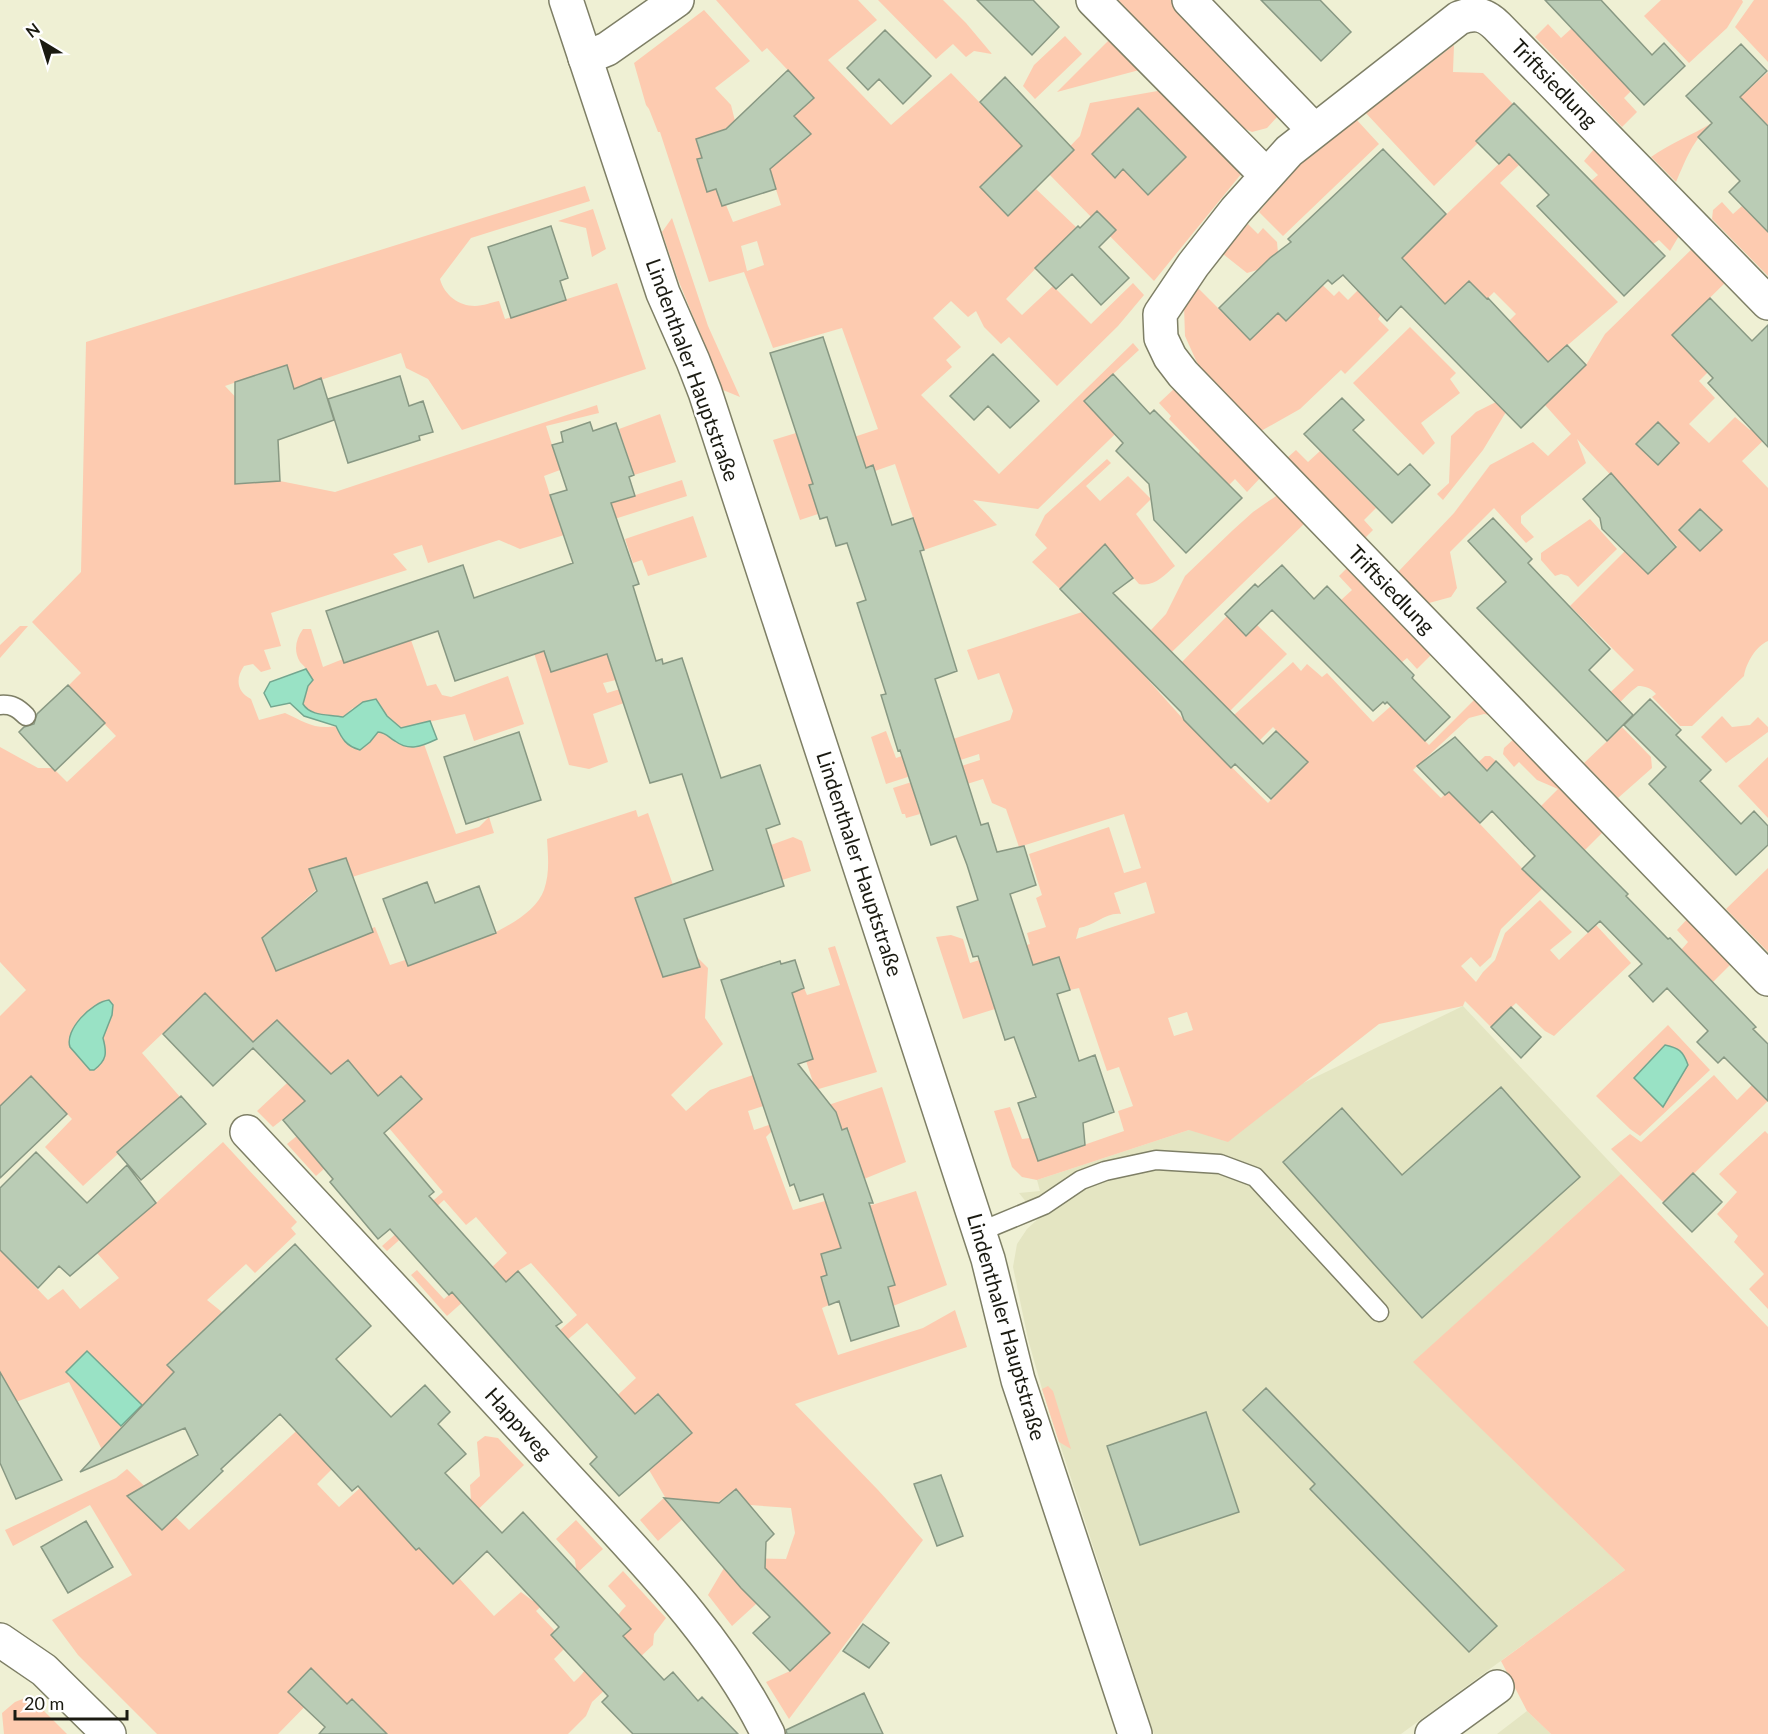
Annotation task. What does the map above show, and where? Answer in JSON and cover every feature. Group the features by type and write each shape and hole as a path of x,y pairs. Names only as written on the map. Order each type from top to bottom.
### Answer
{"street":[{"name":"Lindenthaler Hauptstraße","path":"566,0 663,293 705,392 988,1259 1018,1380 1135,1734"},
{"path":"585,58 607,49 677,0"},
{"path":"1094,0 1266,175"},
{"path":"1189,0 1314,130"},
{"name":"Triftsiedlung","path":"1768,303 1489,18 1469,14 1459,18 1314,130 1266,175 1193,265 1160,314 1161,338 1170,357 1183,374 1768,979"},
{"name":"Happweg","path":"247,1132 447,1344 650,1569 696,1624 733,1674 768,1734"},
{"path":"0,1640 44,1670 109,1734"},
{"path":"1432,1734 1497,1687"}],"lane":[{"path":"0,705 10,704 26,717"},
{"path":"979,1232 1044,1205 1081,1180 1105,1171 1156,1160 1220,1164 1255,1177 1379,1312"}],"shaded area":[{"path":"716,0 858,0 877,20 828,60 891,125 951,73 1022,146 980,187 1008,216 1036,189 1076,227 1006,299 1022,315 1053,286 1091,324 1133,283 1144,295 1118,326 1057,386 1009,337 1001,344 984,327 976,311 968,317 951,301 933,318 961,347 946,360 952,367 921,395 999,474 1133,343 1139,350 1084,401 1110,429 1139,403 1143,407 1038,509 973,500 997,525 924,550 895,464 875,471 873,466 810,485 818,514 800,520 773,440 796,433 803,454 878,429 842,328 773,348 744,272 709,282 660,132 646,105 634,63 704,10 750,61 715,88 731,105 736,125 696,139 702,158 697,159 708,191 716,189 722,206 726,205 733,222 781,205 766,159 792,151 811,134 794,116 814,98 767,48 762,52","holes":["757,241 764,265 747,271 741,246"]},
{"path":"878,0 943,0 992,54 974,51 966,57 953,44 936,59"},
{"path":"1118,0 1172,0 1275,108 1277,117 1267,128 1252,132 1241,127"},
{"path":"1661,0 1742,0 1743,2 1727,28 1689,63 1644,16"},
{"path":"1754,0 1768,0 1768,62 1735,27"},
{"path":"1548,24 1561,38 1572,28 1631,91 1624,98 1637,112 1622,127 1535,37"},
{"path":"1065,36 1082,54 1035,99 1023,86 1034,65"},
{"path":"1112,37 1143,69 1057,92"},
{"path":"1454,45 1453,72 1483,73 1513,104 1476,140 1478,143 1434,186 1364,111 1399,84 1400,87"},
{"path":"1768,72 1768,133 1767,124 1740,97"},
{"path":"1163,90 1242,173 1154,281 1046,171 1080,136 1090,103"},
{"path":"1355,118 1379,144 1283,236 1259,212 1303,158"},
{"path":"1712,123 1695,143 1676,182 1651,157 1666,147"},
{"path":"1599,143 1683,229 1670,251 1659,240 1653,244 1591,181 1598,175 1584,161"},
{"path":"1509,154 1519,165 1500,183 1618,302 1548,362 1485,345 1516,314 1494,292 1487,299 1469,281 1446,303 1402,257"},
{"path":"585,186 590,201 471,238 440,279 442,285 449,295 463,304 478,306 499,301 505,319 617,283 646,369 462,430 428,379 406,368 401,353 294,389 286,365 225,386 245,407 235,484 280,481 335,492 597,405 599,413 546,426 560,470 544,476 558,520 682,480 687,496 520,549 499,540 428,563 422,545 393,554 407,570 271,613 281,646 264,650 271,669 261,672 253,664 244,666 239,676 240,689 251,699 259,720 285,713 316,726 337,726 342,739 370,742 378,732 386,733 394,741 415,748 424,744 456,834 479,827 489,817 494,833 352,877 346,858 309,869 317,889 262,938 277,971 342,944 341,940 375,927 390,965 405,960 408,966 485,937 522,916 536,904 546,884 547,839 636,810 638,817 648,813 673,885 636,899 663,977 683,972 697,957 708,968 705,1018 723,1044 671,1095 686,1111 710,1090 753,1075 778,1101 748,1111 754,1130 882,1087 906,1162 859,1181 859,1163 848,1128 842,1130 836,1112 774,1129 766,1137 793,1210 825,1201 831,1218 916,1191 947,1285 893,1306 888,1288 895,1285 885,1254 873,1238 821,1254 827,1275 821,1277 829,1305 822,1308 838,1355 923,1328 955,1310 967,1347 795,1404 923,1540 789,1719 766,1682 790,1671 829,1632 780,1582 732,1626 708,1595 724,1568 729,1573 746,1558 786,1559 795,1533 791,1508 750,1505 736,1489 717,1503 703,1501 658,1541 640,1520 665,1497 649,1470 616,1431 581,1429 636,1378 587,1323 566,1341 558,1332 577,1315 531,1263 518,1271 474,1310 465,1300 447,1316 411,1275 417,1270 444,1299 468,1278 474,1284 507,1253 476,1217 466,1225 444,1200 387,1251 382,1246 443,1192 389,1128 422,1099 402,1076 360,1113 371,1127 316,1176 287,1144 365,1080 348,1060 303,1097 306,1101 273,1127 257,1111 315,1057 277,1020 253,1042 205,993 142,1053 180,1097 83,1186 45,1147 72,1119 31,1077 0,1106 0,1016 26,990 0,962 0,747 38,768 53,768 67,782 116,736 68,686 81,673 32,622 81,572 86,342"},
{"path":"1722,202 1733,214 1742,206 1768,232 1768,276 1712,219 1713,210"},
{"path":"593,209 606,249 592,257 586,228 558,221"},
{"path":"672,218 708,326 740,397 723,390 677,277 662,232"},
{"path":"1248,224 1258,234 1263,228 1277,242 1278,253 1264,268 1247,273 1223,254"},
{"path":"1697,244 1730,278 1672,335 1708,372 1699,381 1715,398 1689,424 1709,443 1735,417 1750,430 1764,416 1768,436 1742,461 1768,488 1768,641 1752,655 1744,676 1692,726 1680,726 1652,697 1656,694 1654,692 1638,686 1595,730 1584,717 1634,670 1570,606 1625,551 1648,574 1677,546 1577,439 1586,463 1521,516 1521,523 1534,537 1526,543 1494,508 1450,552 1457,588 1451,597 1429,603 1398,572 1454,513 1490,465 1533,442 1548,456 1571,434 1545,405 1586,365 1605,334"},
{"path":"1307,270 1334,296 1339,291 1348,300 1358,290 1381,314 1378,319 1389,330 1345,374 1341,370 1300,409 1261,431 1199,367 1185,336 1184,306 1197,287 1250,340 1278,313"},
{"path":"1410,327 1456,373 1450,379 1460,393 1421,423 1435,443 1423,455 1353,383"},
{"path":"1176,387 1262,476 1247,492 1235,479 1229,485 1198,454 1200,451 1169,419 1171,416 1159,403"},
{"path":"1496,402 1506,412 1483,450 1443,500 1437,494 1449,483 1451,436 1476,412"},
{"path":"660,414 676,462 634,475 619,429"},
{"path":"1296,450 1308,462 1320,451 1376,508 1364,520 1373,530 1365,538 1287,458"},
{"path":"1107,459 1111,463 1086,486 1100,501 1128,476 1151,499 1136,514 1175,566 1163,577 1150,584 1139,584 1105,545 1060,589 1032,562 1047,548 1035,535 1045,515"},
{"path":"1279,494 1306,522 1146,677 1141,672 1184,720 1268,803 1307,762 1273,727 1260,740 1234,715 1293,662 1301,671 1307,664 1322,677 1327,673 1373,722 1391,706 1429,745 1477,697 1495,716 1484,714 1469,718 1413,770 1441,798 1485,756 1490,756 1496,761 1457,800 1542,889 1501,929 1491,957 1480,967 1471,957 1461,966 1476,982 1495,960 1505,933 1540,900 1572,932 1550,950 1559,960 1596,925 1631,963 1554,1036 1545,1031 1516,1003 1491,1027 1465,1001 1463,1006 1379,1024 1228,1142 1189,1130 1037,1180 1022,1177 1012,1167 994,1111 1010,1107 1022,1139 1030,1138 1038,1161 1124,1131 1118,1111 1133,1106 1119,1067 1107,1071 1079,988 1070,990 1059,957 986,980 995,1009 963,1019 936,937 951,935 963,939 970,963 1030,944 1027,933 1046,927 1036,898 1042,895 1029,854 1109,827 1124,873 1141,868 1124,814 1019,847 1006,809 992,803 983,779 967,784 964,778 914,794 920,814 906,818 905,814 902,814 893,788 980,760 979,754 886,784 871,737 886,731 896,758 1010,720 1013,711 999,673 978,680 967,650 1082,612 1129,659 1154,634 1151,630 1166,614 1185,576 1253,512","holes":["1146,882 1155,913 1076,939 1079,928 1110,915 1121,914 1114,893","1187,1012 1193,1030 1174,1036 1168,1018"]},
{"path":"693,516 707,557 648,576 642,560 633,563 625,539"},
{"path":"1590,519 1617,549 1578,587 1568,576 1561,574 1555,576 1541,560 1541,553"},
{"path":"1349,566 1433,653 1417,669 1407,658 1401,663 1340,601 1352,590 1339,576"},
{"path":"1227,616 1246,635 1257,625 1287,654 1226,715 1200,689 1204,684 1182,662"},
{"path":"533,617 551,672 610,653 616,680 603,683 607,693 620,689 624,703 593,714 608,762 589,769 569,765 524,621"},
{"path":"20,626 28,626 0,658 0,645"},
{"path":"303,629 311,629 323,667 343,659 344,663 411,640 427,686 436,684 442,695 451,697 508,676 524,724 474,741 465,714 401,728 387,716 353,708 343,717 311,711 303,704 308,678 306,668 300,662 296,649"},
{"path":"306,669 313,680 308,686 303,704 311,711 343,717 363,702 376,699 387,716 401,728 430,721 437,739 421,746 411,747 400,744 378,732 360,750 345,741 336,726 304,716 290,703 271,707 264,693 270,682"},
{"path":"1722,716 1732,727 1750,725 1758,717 1768,727 1768,732 1726,763 1701,737"},
{"path":"1622,727 1651,757 1652,768 1618,798 1584,763"},
{"path":"1516,737 1606,829 1584,851 1541,806 1558,789 1537,780 1519,762 1514,767 1503,754 1504,748"},
{"path":"1768,757 1768,818 1738,786"},
{"path":"793,837 802,841 811,871 782,880 771,845"},
{"path":"1768,868 1768,952 1726,909"},
{"path":"1690,916 1734,961 1713,982 1681,950 1688,942 1677,930"},
{"path":"835,946 877,1072 798,1095 796,1088 813,1082 806,1061 813,1059 789,993 804,988 807,995 840,985 828,948"},
{"path":"109,1000 113,1005 112,1015 103,1038 105,1056 94,1070 90,1070 70,1047 69,1040 75,1025 88,1011"},
{"path":"1463,1006 1621,1174 1414,1362 1625,1570 1401,1734 1154,1734 1042,1389 1028,1339 1013,1267 1017,1244 1027,1229 1039,1218 1019,1193 1040,1191 1037,1180 1189,1130 1214,1126"},
{"path":"1668,1025 1710,1070 1640,1136 1596,1096"},
{"path":"1665,1045 1680,1051 1688,1065 1663,1107 1634,1078"},
{"path":"1714,1075 1737,1100 1752,1085 1768,1101 1664,1203 1611,1149 1630,1134 1641,1142"},
{"path":"1765,1131 1768,1134 1768,1309 1749,1289 1764,1274 1734,1242 1738,1236 1717,1214 1737,1192 1719,1174"},
{"path":"223,1142 297,1222 291,1228 296,1234 255,1273 246,1264 207,1300 222,1312 167,1364 199,1398 148,1402 142,1405 87,1351 122,1428 102,1450 69,1382 0,1408 0,1250 48,1300 63,1289 80,1309 119,1278 97,1253"},
{"path":"1621,1174 1768,1327 1768,1734 1551,1734 1527,1711 1501,1661 1625,1570 1413,1362"},
{"path":"87,1351 142,1405 121,1426 66,1372"},
{"path":"1048,1386 1053,1391 1071,1449 1059,1442 1042,1389"},
{"path":"343,1388 305,1441 332,1469 317,1484 339,1507 360,1488 416,1465 374,1504 416,1550 471,1500 470,1485 480,1476 477,1442 485,1436 498,1438 524,1465 428,1558 453,1584 459,1578 494,1616 521,1592 533,1601 542,1600 576,1568 575,1560 556,1539 576,1520 603,1549 536,1611 555,1631 564,1649 554,1659 574,1682 589,1665 618,1614 626,1606 608,1586 623,1571 666,1618 654,1634 653,1645 592,1702 586,1716 568,1734 371,1734 379,1726 353,1699 347,1705 327,1684 278,1734 157,1734 78,1655 52,1620 132,1575 90,1505 13,1546 5,1530 116,1478 127,1469 189,1530"},
{"path":"25,1698 37,1704 67,1734 4,1734 2,1713 15,1702"},
{"path":"1527,1711 1551,1734 1497,1734"}],"building":[{"path":"977,0 1033,0 1059,27 1032,55"},
{"path":"1261,0 1320,0 1351,32 1321,61"},
{"path":"1545,0 1601,0 1652,55 1664,43 1685,66 1644,105"},
{"path":"885,30 931,76 903,104 879,79 868,90 847,68"},
{"path":"1741,44 1767,71 1740,97 1768,126 1768,232 1729,192 1740,181 1698,137 1712,123 1686,96"},
{"path":"788,70 814,98 794,116 811,134 770,169 776,189 722,206 716,189 707,192 697,159 702,158 696,139 726,129"},
{"path":"1005,77 1074,150 1008,216 980,187 1022,146 980,102"},
{"path":"1514,103 1665,256 1624,296 1537,206 1549,195 1509,154 1499,164 1476,141"},
{"path":"1138,108 1186,157 1148,195 1123,169 1115,178 1092,154"},
{"path":"1383,149 1446,214 1402,258 1445,304 1469,281 1548,362 1567,345 1586,365 1521,428 1401,306 1387,321 1343,275 1332,284 1328,280 1286,321 1278,313 1250,340 1219,308 1270,258 1291,242 1288,239"},
{"path":"1097,211 1116,230 1099,247 1129,278 1101,305 1072,274 1056,289 1035,268 1078,226 1080,228"},
{"path":"551,226 568,278 560,281 566,300 511,318 488,247"},
{"path":"1710,298 1752,341 1768,325 1768,447 1708,383 1713,378 1672,335"},
{"path":"823,337 866,468 873,465 892,525 913,518 924,550 920,551 957,671 935,679 981,825 988,823 997,852 1024,846 1036,885 1010,894 1033,965 1059,957 1070,990 1057,994 1079,1061 1095,1055 1114,1112 1083,1123 1085,1145 1038,1161 1018,1103 1036,1097 1014,1037 1005,1040 978,956 973,957 957,907 978,900 967,865 956,836 931,845 881,695 886,694 857,603 866,600 847,543 836,546 827,517 820,519 809,485 813,484 770,353"},
{"path":"993,354 1039,401 1010,428 988,406 974,420 950,396"},
{"path":"287,365 294,389 321,378 334,420 278,440 280,481 235,484 235,382"},
{"path":"1113,374 1150,414 1154,410 1242,498 1186,553 1154,520 1149,484 1116,451 1123,443 1084,401"},
{"path":"400,376 409,406 423,401 433,432 419,436 420,440 348,463 328,399"},
{"path":"1342,398 1364,420 1353,430 1398,475 1410,464 1430,485 1392,523 1304,434"},
{"path":"590,422 593,431 616,423 634,475 629,477 635,496 611,503 639,584 633,586 656,661 662,659 663,664 682,658 721,778 760,765 780,824 766,829 784,886 684,919 700,967 663,977 635,898 713,870 682,774 650,783 607,654 551,672 544,651 455,681 438,631 344,663 326,611 463,565 474,598 573,563 550,495 567,490 552,445 563,442 561,432"},
{"path":"1658,422 1679,443 1658,465 1636,444"},
{"path":"1611,473 1676,547 1648,574 1602,529 1600,518 1583,499"},
{"path":"1700,509 1722,530 1700,551 1679,530"},
{"path":"1493,518 1532,559 1528,563 1610,649 1589,670 1633,715 1607,741 1477,608 1506,582 1468,541"},
{"path":"1105,544 1133,578 1113,593 1263,744 1276,731 1308,762 1271,799 1235,764 1231,768 1184,720 1181,712 1060,589"},
{"path":"1282,565 1314,599 1327,586 1414,675 1412,678 1450,717 1425,741 1387,702 1385,704 1383,702 1373,711 1272,610 1246,636 1225,614 1255,584 1258,587"},
{"path":"68,685 105,723 55,771 19,732 24,727 34,724 37,714"},
{"path":"1650,699 1681,730 1676,735 1711,770 1700,781 1741,824 1754,811 1768,826 1768,845 1736,875 1649,784 1666,767 1624,725"},
{"path":"519,732 541,800 466,824 444,757"},
{"path":"1455,737 1487,771 1496,761 1756,1027 1753,1029 1768,1044 1768,1101 1724,1057 1718,1063 1697,1042 1708,1031 1667,988 1653,1002 1629,976 1642,964 1600,921 1588,932 1522,869 1535,856 1492,811 1480,823 1449,792 1445,795 1417,766"},
{"path":"346,858 373,932 276,971 262,938 317,891 309,869"},
{"path":"427,882 435,903 479,886 496,933 408,966 383,899"},
{"path":"795,960 804,988 792,993 813,1059 798,1064 836,1112 842,1130 847,1128 873,1203 869,1203 895,1285 888,1287 899,1326 851,1341 839,1301 829,1305 821,1277 827,1275 821,1254 841,1248 823,1194 800,1201 794,1184 790,1186 721,980 780,961 781,964"},
{"path":"205,993 253,1042 277,1020 331,1074 348,1060 378,1096 401,1076 422,1099 384,1133 434,1192 429,1196 506,1282 518,1271 562,1322 556,1326 635,1414 658,1394 692,1433 619,1496 590,1464 597,1457 452,1292 449,1295 390,1229 378,1239 330,1182 333,1179 283,1120 305,1101 253,1048 213,1086 163,1034"},
{"path":"1511,1007 1541,1037 1521,1058 1491,1027"},
{"path":"31,1076 67,1114 0,1178 0,1106"},
{"path":"1501,1087 1580,1177 1422,1318 1283,1162 1342,1108 1402,1175"},
{"path":"181,1096 206,1124 141,1180 117,1152"},
{"path":"36,1152 87,1203 127,1165 156,1203 70,1276 59,1266 38,1288 0,1250 0,1188"},
{"path":"1693,1173 1722,1202 1692,1232 1663,1203"},
{"path":"295,1244 371,1326 336,1359 391,1417 425,1385 450,1412 438,1424 466,1454 445,1473 502,1533 523,1512 631,1629 623,1636 664,1680 673,1672 698,1701 702,1697 738,1734 633,1734 602,1702 608,1696 551,1635 559,1627 487,1551 453,1584 419,1548 416,1550 358,1486 352,1491 280,1414 221,1469 223,1471 162,1530 127,1496 198,1455 185,1428 80,1472 174,1372 167,1365"},
{"path":"0,1372 62,1480 16,1499 0,1463"},
{"path":"1266,1388 1497,1626 1469,1652 1310,1489 1315,1484 1243,1410"},
{"path":"1206,1412 1239,1512 1140,1545 1107,1446"},
{"path":"941,1475 963,1536 937,1546 914,1484"},
{"path":"736,1489 774,1534 766,1542 765,1568 830,1633 790,1671 753,1633 770,1617 741,1588 664,1498 719,1503"},
{"path":"86,1521 113,1567 68,1593 41,1547"},
{"path":"863,1624 889,1643 869,1668 843,1651"},
{"path":"311,1668 347,1704 352,1699 387,1734 319,1734 325,1727 288,1692"},
{"path":"864,1693 883,1734 787,1734 786,1730"}]}
